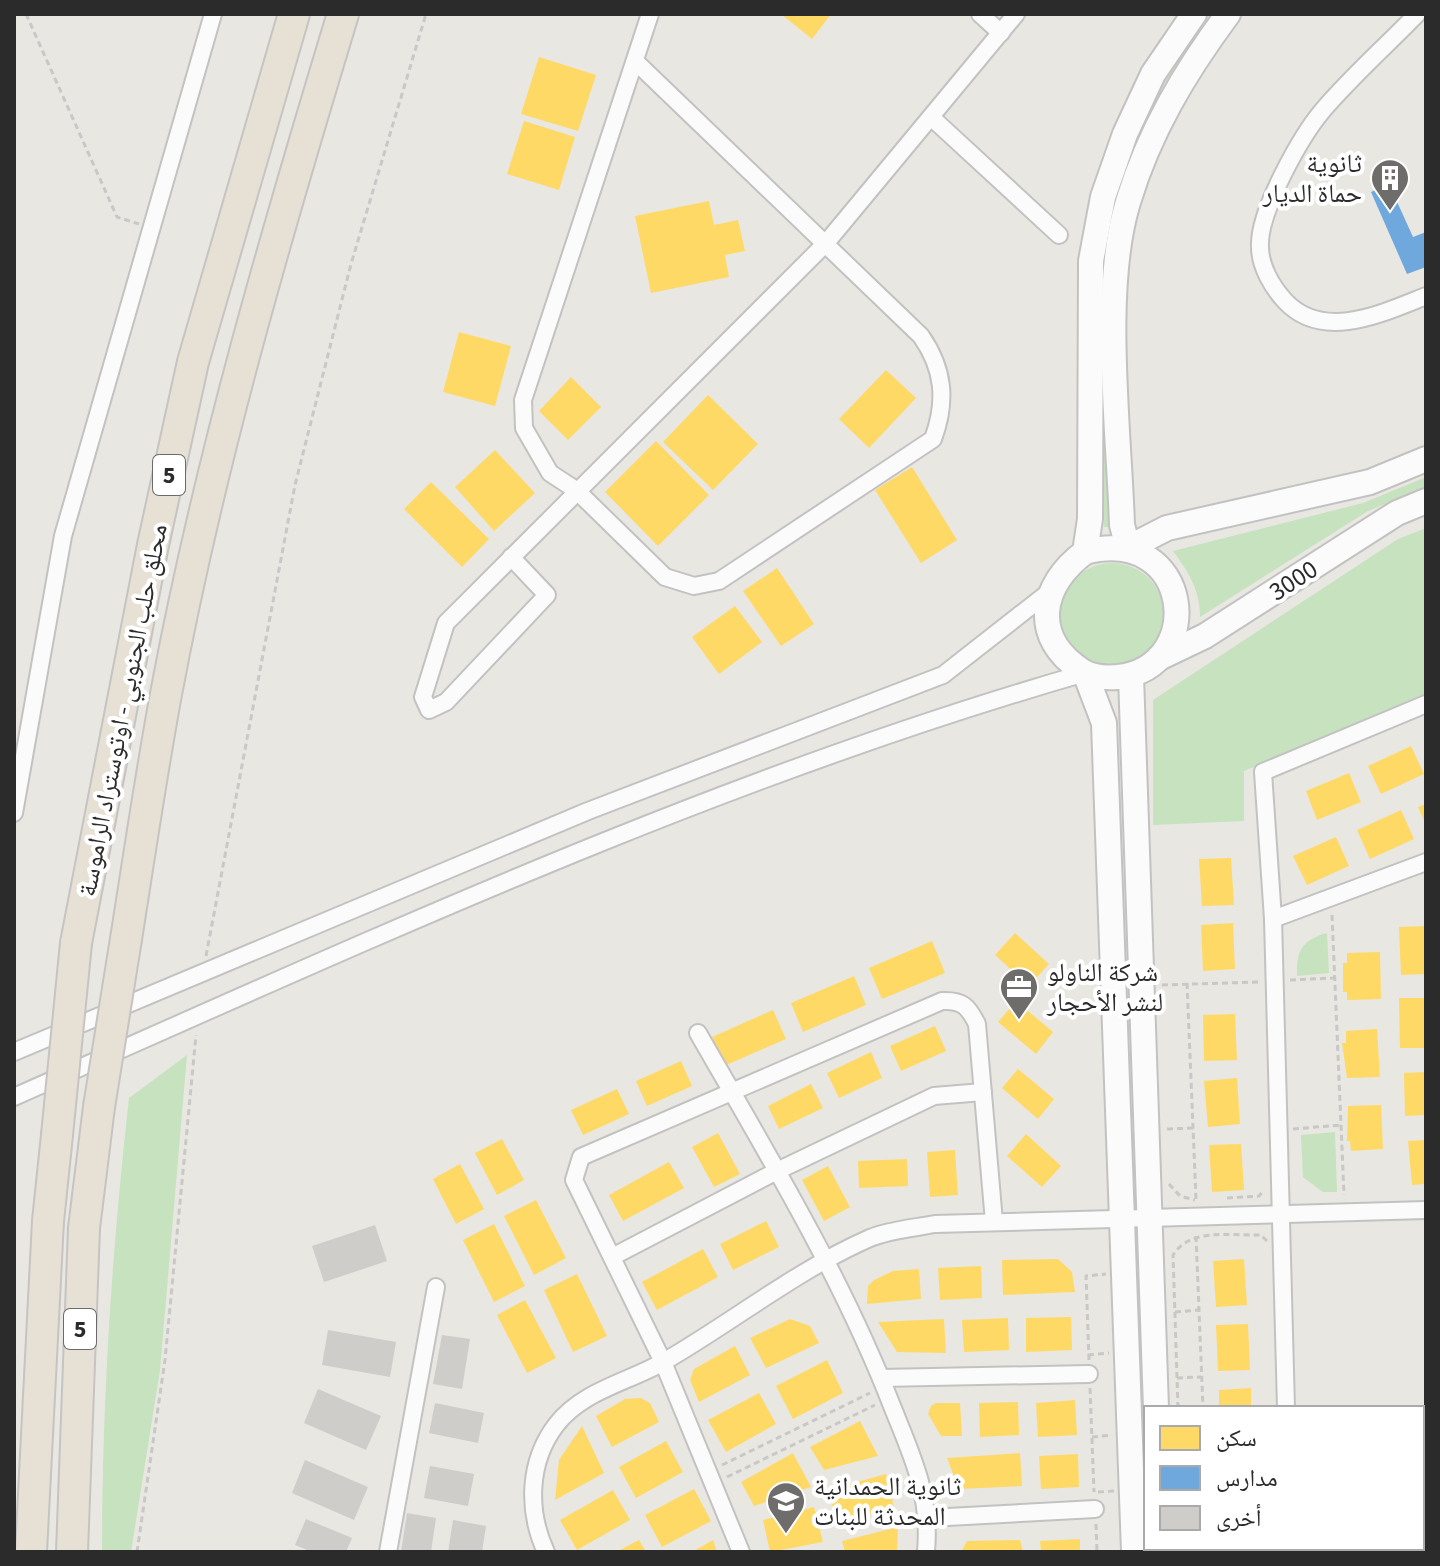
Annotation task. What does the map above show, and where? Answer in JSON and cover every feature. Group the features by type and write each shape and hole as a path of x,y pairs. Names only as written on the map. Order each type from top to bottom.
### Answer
{"highway":[{"name":"محلق حلب الجنوبي - اوتوستراد الراموسة","path":"31,1552 48,1221 76,943 153,545 193,362 294,14"},
{"name":"محلق حلب الجنوبي - اوتوستراد الراموسة","path":"72,1552 84,1228 99,1107 167,692 212,482 253,322 343,14"}],"street":[{"path":"14,813 63,536 213,14"},
{"path":"636,62 921,336 936,358 942,386 941,417 933,439 719,581 694,586 665,577 576,490 550,473 524,428 523,400 650,14"},
{"path":"980,14 1001,33"},
{"path":"511,557 547,595 446,702 429,710 423,697 446,623 576,490 826,243 1016,14"},
{"path":"1085,552 1090,519 1091,261 1103,197 1125,134 1153,74 1194,14"},
{"path":"1128,548 1122,525 1115,328 1116,265 1127,204 1148,144 1176,88 1228,14"},
{"path":"1417,14 1322,111 1291,161 1272,202 1260,247 1272,286 1294,311 1319,320 1353,322 1426,296"},
{"path":"931,117 1059,235"},
{"path":"1128,548 1167,528 1370,482 1426,459"},
{"name":"3000","path":"1159,658 1205,636 1397,513 1426,501"},
{"path":"14,1052 588,811 943,675 1049,592 1063,568 1085,552 1106,546 1128,548 1152,560 1170,581 1178,608 1174,635 1159,658 1131,676 1108,678 1085,673 1060,653 1047,624 1049,592"},
{"path":"14,1097 673,812 975,704 1085,673"},
{"path":"1085,673 1104,723 1134,1552"},
{"path":"1131,676 1156,1406"},
{"path":"1286,1406 1273,919 1263,772 1426,704"},
{"path":"1273,919 1426,862"},
{"path":"741,1552 663,1362 574,1180 581,1157 942,1001 959,1000 970,1009 977,1024 994,1222"},
{"path":"698,1033 828,1260 885,1387 924,1487 929,1518 926,1552"},
{"path":"612,1257 777,1171 934,1096 983,1092"},
{"path":"546,1552 536,1532 531,1495 538,1458 556,1425 584,1399 663,1362 828,1260 872,1237 935,1224 1426,1210"},
{"path":"388,1552 436,1287"},
{"path":"885,1387 1089,1374"},
{"path":"929,1518 1094,1501"}],"path":[{"path":"26,14 117,217 150,228"},
{"path":"202,974 295,485 351,264 426,14"},
{"path":"1331,898 1345,1211"},
{"path":"1163,999 1162,985 1335,978"},
{"path":"1169,1171 1169,1185 1180,1196 1196,1200 1187,983"},
{"path":"137,1552 165,1360 198,1016"},
{"path":"1277,1131 1341,1125"},
{"path":"1168,1143 1167,1129 1193,1128"},
{"path":"1212,1199 1259,1196 1269,1185"},
{"path":"1178,1406 1173,1255 1181,1243 1196,1236 1261,1235 1270,1245"},
{"path":"1196,1236 1203,1406"},
{"path":"1086,1276 1094,1501 1124,1490"},
{"path":"1175,1312 1199,1310"},
{"path":"1088,1355 1119,1353"},
{"path":"1177,1378 1201,1377"},
{"path":"712,1477 791,1432 885,1387"},
{"path":"712,1477 797,1443 885,1387"},
{"path":"791,1432 797,1443"},
{"path":"1092,1437 1122,1435"},
{"path":"1097,1552 1096,1525 1110,1524"}],"green space":[{"path":"1205,14 1214,14 1165,83 1138,140 1118,201 1110,527 1104,527 1097,329 1100,262 1112,199 1159,79"},
{"path":"1426,477 1426,487 1368,511 1200,617 1192,582 1173,551 1363,503"},
{"path":"1426,528 1426,697 1244,771 1244,821 1153,825 1153,700 1398,539"},
{"path":"1112,563 1132,567 1149,578 1160,595 1164,615 1160,635 1149,652 1132,663 1112,667 1092,663 1075,652 1064,635 1060,615 1064,595 1075,578 1092,567"},
{"path":"1327,933 1329,973 1297,976 1302,948 1312,939"},
{"path":"187,1055 160,1370 131,1552 102,1552 109,1325 129,1098"},
{"path":"1335,1132 1337,1192 1323,1192 1303,1177 1301,1135"}],"building: سكن":[{"path":"781,14 831,14 812,39"},
{"path":"539,57 596,75 578,131 521,114"},
{"path":"524,121 575,137 559,190 507,174"},
{"path":"709,201 714,225 738,220 745,251 725,255 729,277 651,293 635,216"},
{"path":"459,332 511,346 495,406 443,392"},
{"path":"886,370 916,398 869,448 839,419"},
{"path":"571,377 601,407 568,440 539,411"},
{"path":"708,395 758,444 713,490 663,442"},
{"path":"656,441 709,495 658,546 605,492"},
{"path":"495,450 535,493 494,531 455,487"},
{"path":"912,467 957,540 921,563 875,490"},
{"path":"431,482 489,539 462,567 404,509"},
{"path":"777,568 814,624 781,646 743,591"},
{"path":"735,606 762,642 719,674 692,637"},
{"path":"1411,746 1424,774 1381,794 1368,766"},
{"path":"1349,773 1361,802 1317,820 1306,791"},
{"path":"1426,804 1426,825 1418,807"},
{"path":"1401,810 1414,839 1370,859 1357,830"},
{"path":"1336,837 1349,866 1307,885 1293,856"},
{"path":"1231,858 1234,905 1202,906 1199,859"},
{"path":"1233,923 1235,969 1203,971 1201,925"},
{"path":"1426,926 1426,974 1401,975 1399,927"},
{"path":"1015,933 1049,964 1029,986 995,955"},
{"path":"932,941 945,973 882,999 869,968"},
{"path":"1380,952 1381,999 1347,1000 1347,992 1343,992 1343,963 1347,963 1347,953"},
{"path":"854,976 866,1005 803,1032 791,1003"},
{"path":"1399,998 1426,998 1426,1048 1400,1048"},
{"path":"1016,1001 1053,1032 1036,1054 998,1022"},
{"path":"773,1010 786,1039 724,1066 712,1037"},
{"path":"1235,1014 1237,1060 1204,1061 1203,1015"},
{"path":"935,1026 946,1051 901,1071 890,1046"},
{"path":"1377,1029 1380,1077 1347,1078 1342,1043 1346,1043 1346,1031"},
{"path":"871,1052 882,1078 839,1098 827,1073"},
{"path":"681,1061 692,1086 647,1106 636,1081"},
{"path":"1018,1069 1054,1099 1038,1119 1002,1088"},
{"path":"1426,1072 1425,1115 1405,1116 1404,1073"},
{"path":"1237,1078 1240,1124 1208,1127 1204,1081"},
{"path":"811,1084 823,1108 779,1129 768,1106"},
{"path":"617,1089 629,1114 583,1135 571,1110"},
{"path":"1381,1105 1383,1149 1351,1151 1350,1141 1347,1141 1348,1106"},
{"path":"718,1133 740,1174 714,1187 692,1147"},
{"path":"1026,1134 1061,1166 1042,1187 1007,1156"},
{"path":"502,1139 524,1180 497,1195 475,1153"},
{"path":"1426,1140 1426,1184 1412,1185 1408,1141"},
{"path":"1241,1144 1244,1190 1212,1192 1209,1145"},
{"path":"955,1150 958,1195 930,1197 927,1152"},
{"path":"907,1159 908,1186 859,1188 858,1161"},
{"path":"669,1162 684,1188 623,1221 609,1195"},
{"path":"460,1164 484,1209 456,1224 433,1179"},
{"path":"828,1166 850,1207 824,1221 802,1180"},
{"path":"536,1200 566,1258 534,1275 504,1216"},
{"path":"766,1221 779,1247 733,1270 720,1244"},
{"path":"494,1224 525,1286 494,1302 463,1240"},
{"path":"703,1249 718,1277 657,1310 642,1282"},
{"path":"1058,1259 1072,1272 1075,1292 1003,1295 1002,1260"},
{"path":"1244,1259 1247,1305 1216,1307 1213,1261"},
{"path":"981,1266 982,1298 940,1300 938,1268"},
{"path":"919,1269 921,1299 867,1304 868,1286 874,1280 893,1271"},
{"path":"577,1274 607,1336 573,1352 544,1290"},
{"path":"525,1300 556,1358 527,1373 497,1315"},
{"path":"1071,1317 1072,1350 1026,1352 1026,1318"},
{"path":"1008,1318 1009,1350 964,1352 962,1320"},
{"path":"790,1319 810,1326 819,1343 766,1368 750,1338"},
{"path":"944,1319 946,1353 897,1352 878,1322"},
{"path":"1248,1324 1250,1370 1218,1371 1216,1325"},
{"path":"735,1346 750,1375 699,1402 690,1380 694,1369"},
{"path":"827,1360 843,1393 793,1419 776,1386"},
{"path":"1251,1388 1251,1406 1219,1406 1219,1390"},
{"path":"759,1393 776,1424 726,1452 708,1420"},
{"path":"641,1398 650,1403 659,1422 612,1447 596,1416 625,1399"},
{"path":"1075,1400 1077,1435 1038,1437 1036,1403"},
{"path":"1018,1402 1019,1435 980,1437 979,1403"},
{"path":"936,1403 960,1403 962,1436 941,1436 928,1414"},
{"path":"860,1421 878,1456 824,1470 810,1447"},
{"path":"582,1426 604,1473 555,1500 559,1460"},
{"path":"666,1441 683,1472 636,1498 619,1467"},
{"path":"793,1453 811,1487 754,1506 741,1482"},
{"path":"1020,1453 1022,1486 959,1489 947,1458"},
{"path":"1078,1454 1079,1487 1041,1489 1039,1456"},
{"path":"886,1474 894,1507 837,1523 828,1490"},
{"path":"694,1489 711,1521 662,1547 645,1515"},
{"path":"613,1490 630,1520 577,1550 560,1520"},
{"path":"814,1507 823,1542 770,1552 763,1520"},
{"path":"898,1527 897,1552 845,1552 842,1541"},
{"path":"1080,1539 1080,1552 1041,1552 1040,1541"},
{"path":"639,1540 646,1552 616,1552"},
{"path":"713,1540 717,1552 692,1552"},
{"path":"1020,1540 1023,1552 961,1552 967,1541"},
{"path":"1258,1550 1258,1552 1217,1552"}],"building: مدارس":[{"name":"ثانوية حماة الديار","path":"1389,184 1413,237 1426,232 1426,267 1407,274 1371,192"}],"building: أخرى":[{"path":"375,1225 387,1261 324,1282 312,1246"},
{"path":"328,1330 396,1342 390,1377 322,1365"},
{"path":"442,1335 470,1339 462,1389 433,1384"},
{"path":"318,1389 381,1416 366,1450 304,1423"},
{"path":"435,1403 484,1413 478,1443 429,1433"},
{"path":"305,1460 368,1487 354,1520 292,1493"},
{"path":"430,1466 474,1474 468,1506 424,1498"},
{"path":"407,1513 436,1518 431,1552 401,1552"},
{"path":"306,1519 352,1538 346,1552 312,1552 295,1545"},
{"path":"453,1520 486,1526 482,1552 448,1552"}],"place":[{"name":"ثانوية حماة الديار","path":"1390,212"},
{"name":"شركة الناولو لنشر الأحجار","path":"1019,1021"},
{"name":"ثانوية الحمدانية المحدثة للبنات","path":"786,1535"}]}
